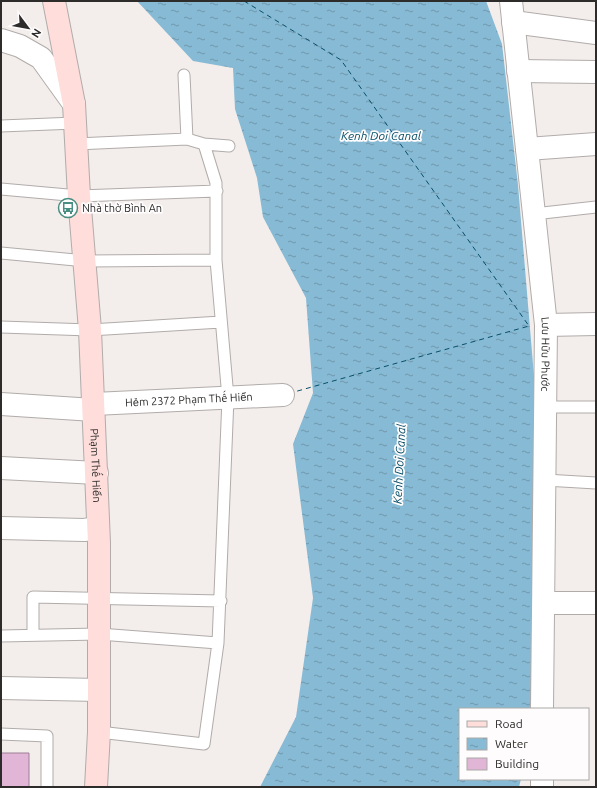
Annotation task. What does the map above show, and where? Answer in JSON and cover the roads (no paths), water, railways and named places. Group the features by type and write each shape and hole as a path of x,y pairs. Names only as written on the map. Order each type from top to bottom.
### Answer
{"main road":[{"name":"Phạm Thế Hiển","path":"54,1 63,42 75,124 79,196 86,261 98,473 100,634 99,732 96,787"}],"street":[{"name":"Lưu Hữu Phước","path":"511,1 546,325 542,708"},
{"path":"513,22 596,33"},
{"path":"1,40 20,46 42,58 75,124"},
{"path":"518,71 596,72"},
{"path":"527,149 596,144"},
{"path":"546,325 596,324"},
{"name":"Hẻm 2372 Phạm Thế Hiển","path":"1,404 94,407 283,395"},
{"path":"1,468 98,473"},
{"path":"1,528 84,530 98,528"},
{"path":"544,603 596,602"},
{"path":"1,688 99,690"}],"lane":[{"path":"184,75 187,139"},
{"path":"1,126 75,124 187,139 204,144 229,146"},
{"path":"99,732 204,744 218,643 221,601 228,398 216,260 217,192 216,183 204,144"},
{"path":"1,189 79,196 217,192"},
{"path":"534,214 596,207"},
{"path":"1,253 86,261 216,260"},
{"path":"1,327 90,330 221,322"},
{"path":"546,407 596,407"},
{"path":"545,480 596,483"},
{"path":"33,635 33,598 221,601"},
{"path":"1,636 100,634 218,643"},
{"path":"1,734 47,736 47,787"}],"water":[{"name":"Kenh Doi Canal","path":"137,1 486,1 502,44 518,185 535,388 534,708 459,708 459,780 521,780 519,787 260,787 296,717 313,598 293,444 313,393 306,298 263,217 257,178 235,109 233,68 193,61"}],"place":[{"name":"Nhà thờ Bình An","path":"68,208"}]}
